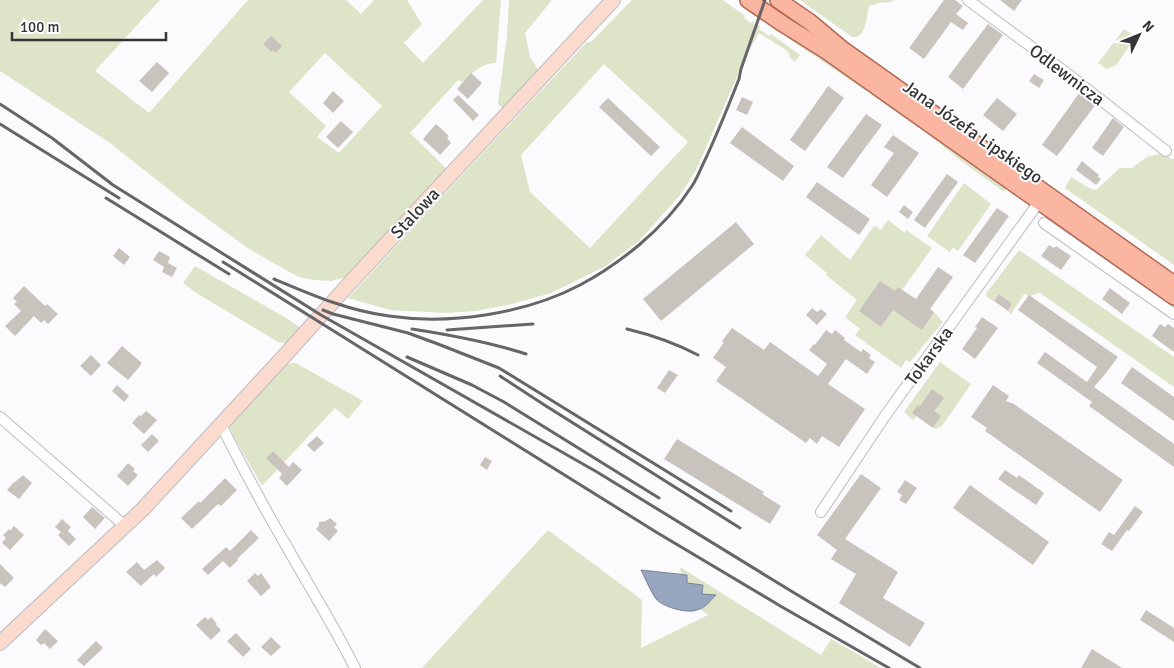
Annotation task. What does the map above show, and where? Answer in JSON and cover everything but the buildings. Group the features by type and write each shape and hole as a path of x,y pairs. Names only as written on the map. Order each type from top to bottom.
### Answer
{"main road":[{"name":"Jana Józefa Lipskiego","path":"748,0 1174,284"},
{"name":"Jana Józefa Lipskiego","path":"778,0 1043,195 1174,297"}],"street":[{"name":"Odlewnicza","path":"968,0 1064,71 1166,151"},
{"name":"Stalowa","path":"0,643 143,509 348,285 613,1"},
{"name":"Tokarska","path":"821,512 885,416 1043,195"},
{"path":"1044,222 1174,314"},
{"path":"0,417 125,526"},
{"path":"221,425 282,539 342,642 354,668"}],"green space":[{"path":"0,0 160,0 95,71 149,113 248,0 346,0 361,14 374,0 407,0 422,24 404,43 423,63 483,0 501,0 496,63 482,66 462,82 458,80 410,133 448,170 351,276 331,281 299,277 249,249 186,203 110,143 0,71","holes":["325,53 382,106 339,153 317,137 326,126 289,92"]},
{"path":"509,0 552,0 525,33 530,57 539,71 504,108 498,103 507,36"},
{"path":"632,0 723,0 745,16 744,18 751,23 753,21 754,28 756,29 758,25 760,26 759,29 769,36 771,34 800,55 795,62 790,58 786,50 759,33 748,52 696,170 680,195 639,241 604,267 551,293 512,304 476,311 447,313 390,310 348,298 586,43 592,41","holes":["604,64 688,142 590,248 530,192 521,155"]},
{"path":"789,0 1022,166 1019,170"},
{"path":"800,0 893,0 869,6 863,31 861,34 852,37"},
{"path":"763,14 866,87 865,90 761,19"},
{"path":"1124,29 1136,37 1116,65 1107,69 1098,63"},
{"path":"875,93 1006,189 1004,192 928,134 872,95"},
{"path":"1163,153 1174,159 1174,265 1065,188 1071,177 1096,190 1120,168 1132,168 1147,157"},
{"path":"964,183 991,204 958,251 953,247 950,252 927,236"},
{"path":"888,220 905,233 906,230 932,248 902,290 934,312 943,322 910,362 906,360 901,368 855,335 860,329 845,317 857,300 805,255 821,235 850,260 874,226 881,230"},
{"path":"1092,246 1174,302 1174,309 1090,250"},
{"path":"1019,250 1174,357 1174,387 1040,293 1030,296 1024,294 1011,314 1008,311 1012,304 999,294 994,301 988,298 986,294"},
{"path":"195,266 288,319 302,329 286,343 278,342 183,283"},
{"path":"940,362 971,384 942,426 936,429 917,416 913,420 904,412"},
{"path":"296,363 363,401 348,419 335,408 262,486 233,435 230,423 286,364"},
{"path":"548,530 642,600 641,648 708,615 700,609 715,596 702,594 703,585 687,583 687,575 681,575 680,567 821,655 831,639 881,668 422,668"}],"water":[{"path":"641,570 687,575 687,583 703,585 702,594 716,595 705,606 697,610 687,611 669,607 656,599"}],"railway":[{"path":"274,279 345,306 374,314 437,319 487,315 511,310 559,295 588,281 632,251 661,225 694,183 739,79 765,0"},
{"path":"0,104 52,138 113,185 321,315 597,472 920,668"},
{"path":"0,124 119,198"},
{"path":"106,198 229,274"},
{"path":"223,262 656,532 889,668"},
{"path":"323,310 408,333 499,368 731,511"},
{"path":"447,330 533,324"},
{"path":"412,329 470,339 526,354"},
{"path":"627,329 663,340 698,355"},
{"path":"407,357 472,385 504,402 659,498"},
{"path":"500,376 740,528"}]}
